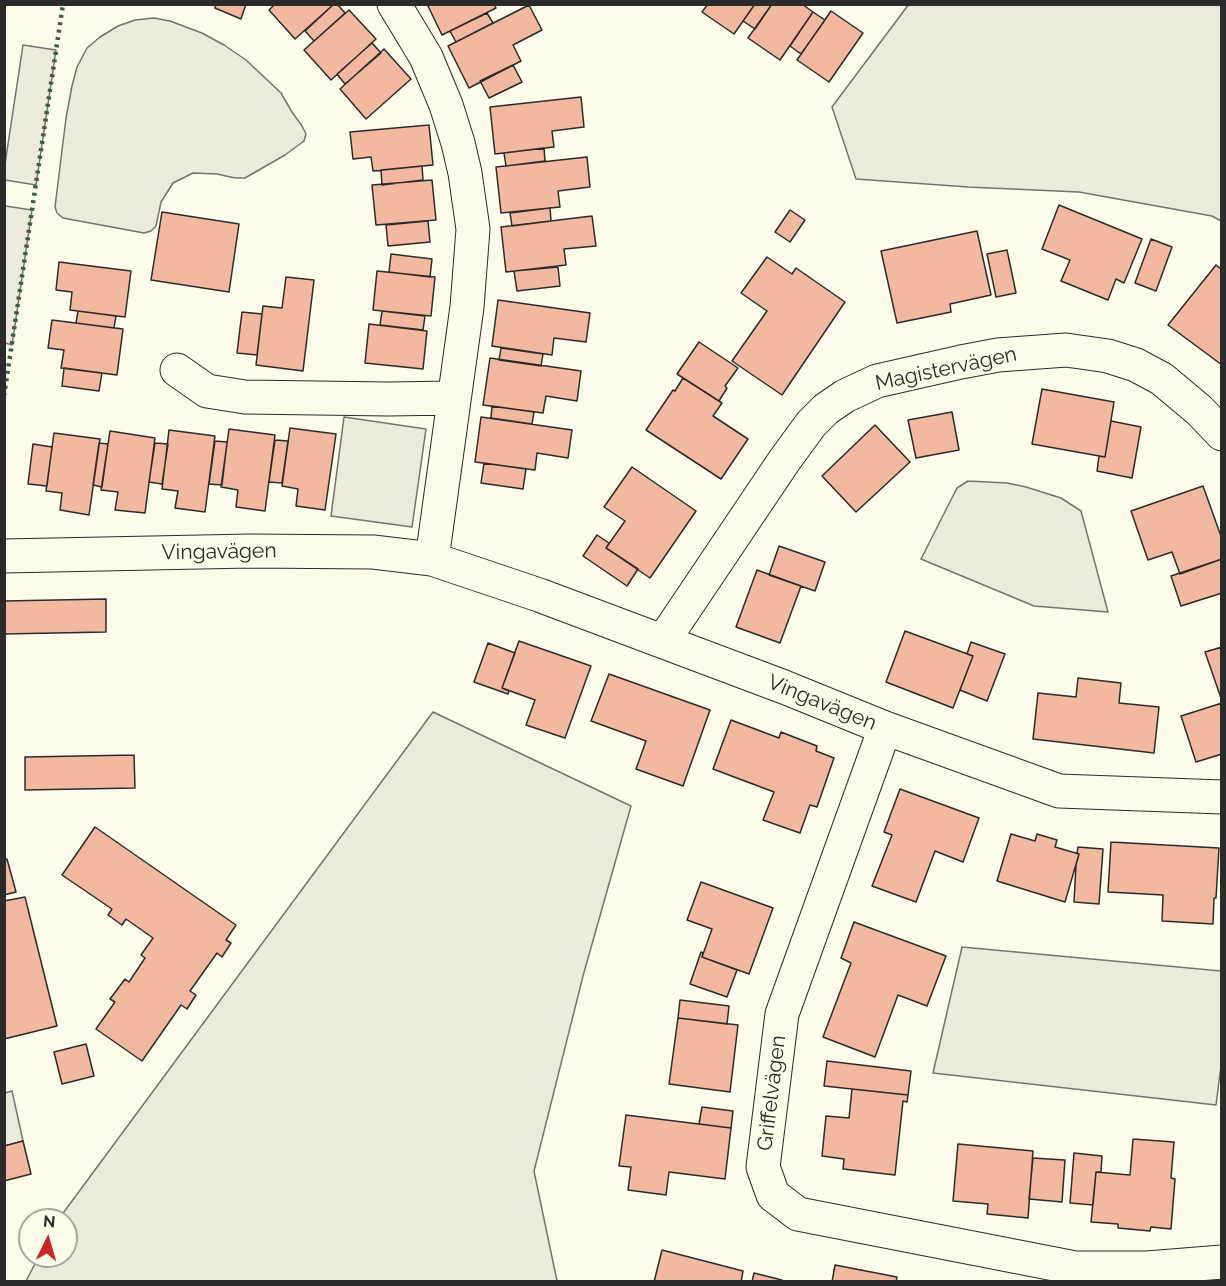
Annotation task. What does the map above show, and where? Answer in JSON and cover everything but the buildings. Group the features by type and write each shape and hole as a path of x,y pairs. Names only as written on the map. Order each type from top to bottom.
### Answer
{"street":[{"path":"394,4 426,57 446,105 465,173 473,229 467,307 432,559"},
{"name":"Magistervägen","path":"663,641 783,461 811,424 826,409 845,396 878,381 998,355 1066,350 1108,356 1136,365 1162,379 1199,410 1221,434"},
{"path":"177,370 207,391 244,397 454,398"},
{"name":"Vingavägen","path":"4,556 250,550 373,552 432,559 539,595 784,687 885,728 1059,791 1221,797"},
{"name":"Griffelvägen","path":"885,728 782,1014 763,1167 773,1195 798,1214 1076,1268 1147,1268 1221,1262"}],"shaded area":[{"path":"909,4 1221,5 1221,221 1212,216 1079,192 856,179 832,107"},
{"path":"154,18 170,21 202,33 246,60 281,93 306,134 304,141 245,178 193,173 173,183 161,202 156,226 151,231 144,233 63,218 57,213 55,207 66,118 77,67 87,48 100,37 118,26 135,20"},
{"path":"23,45 56,50 36,185 5,180 5,164"},
{"path":"5,206 32,210 12,345 5,343"},
{"path":"344,417 426,429 412,527 331,516"},
{"path":"968,481 1007,483 1026,487 1061,498 1081,511 1108,612 1034,606 921,559 957,488"},
{"path":"433,712 631,806 583,976 534,1171 557,1281 26,1281 33,1268 78,1268 78,1208 67,1208"},
{"path":"962,947 1221,971 1221,1066 1216,1105 933,1073"},
{"path":"12,1091 23,1141 5,1146 5,1093"}],"hedge":[{"path":"4,396 63,4"}]}
